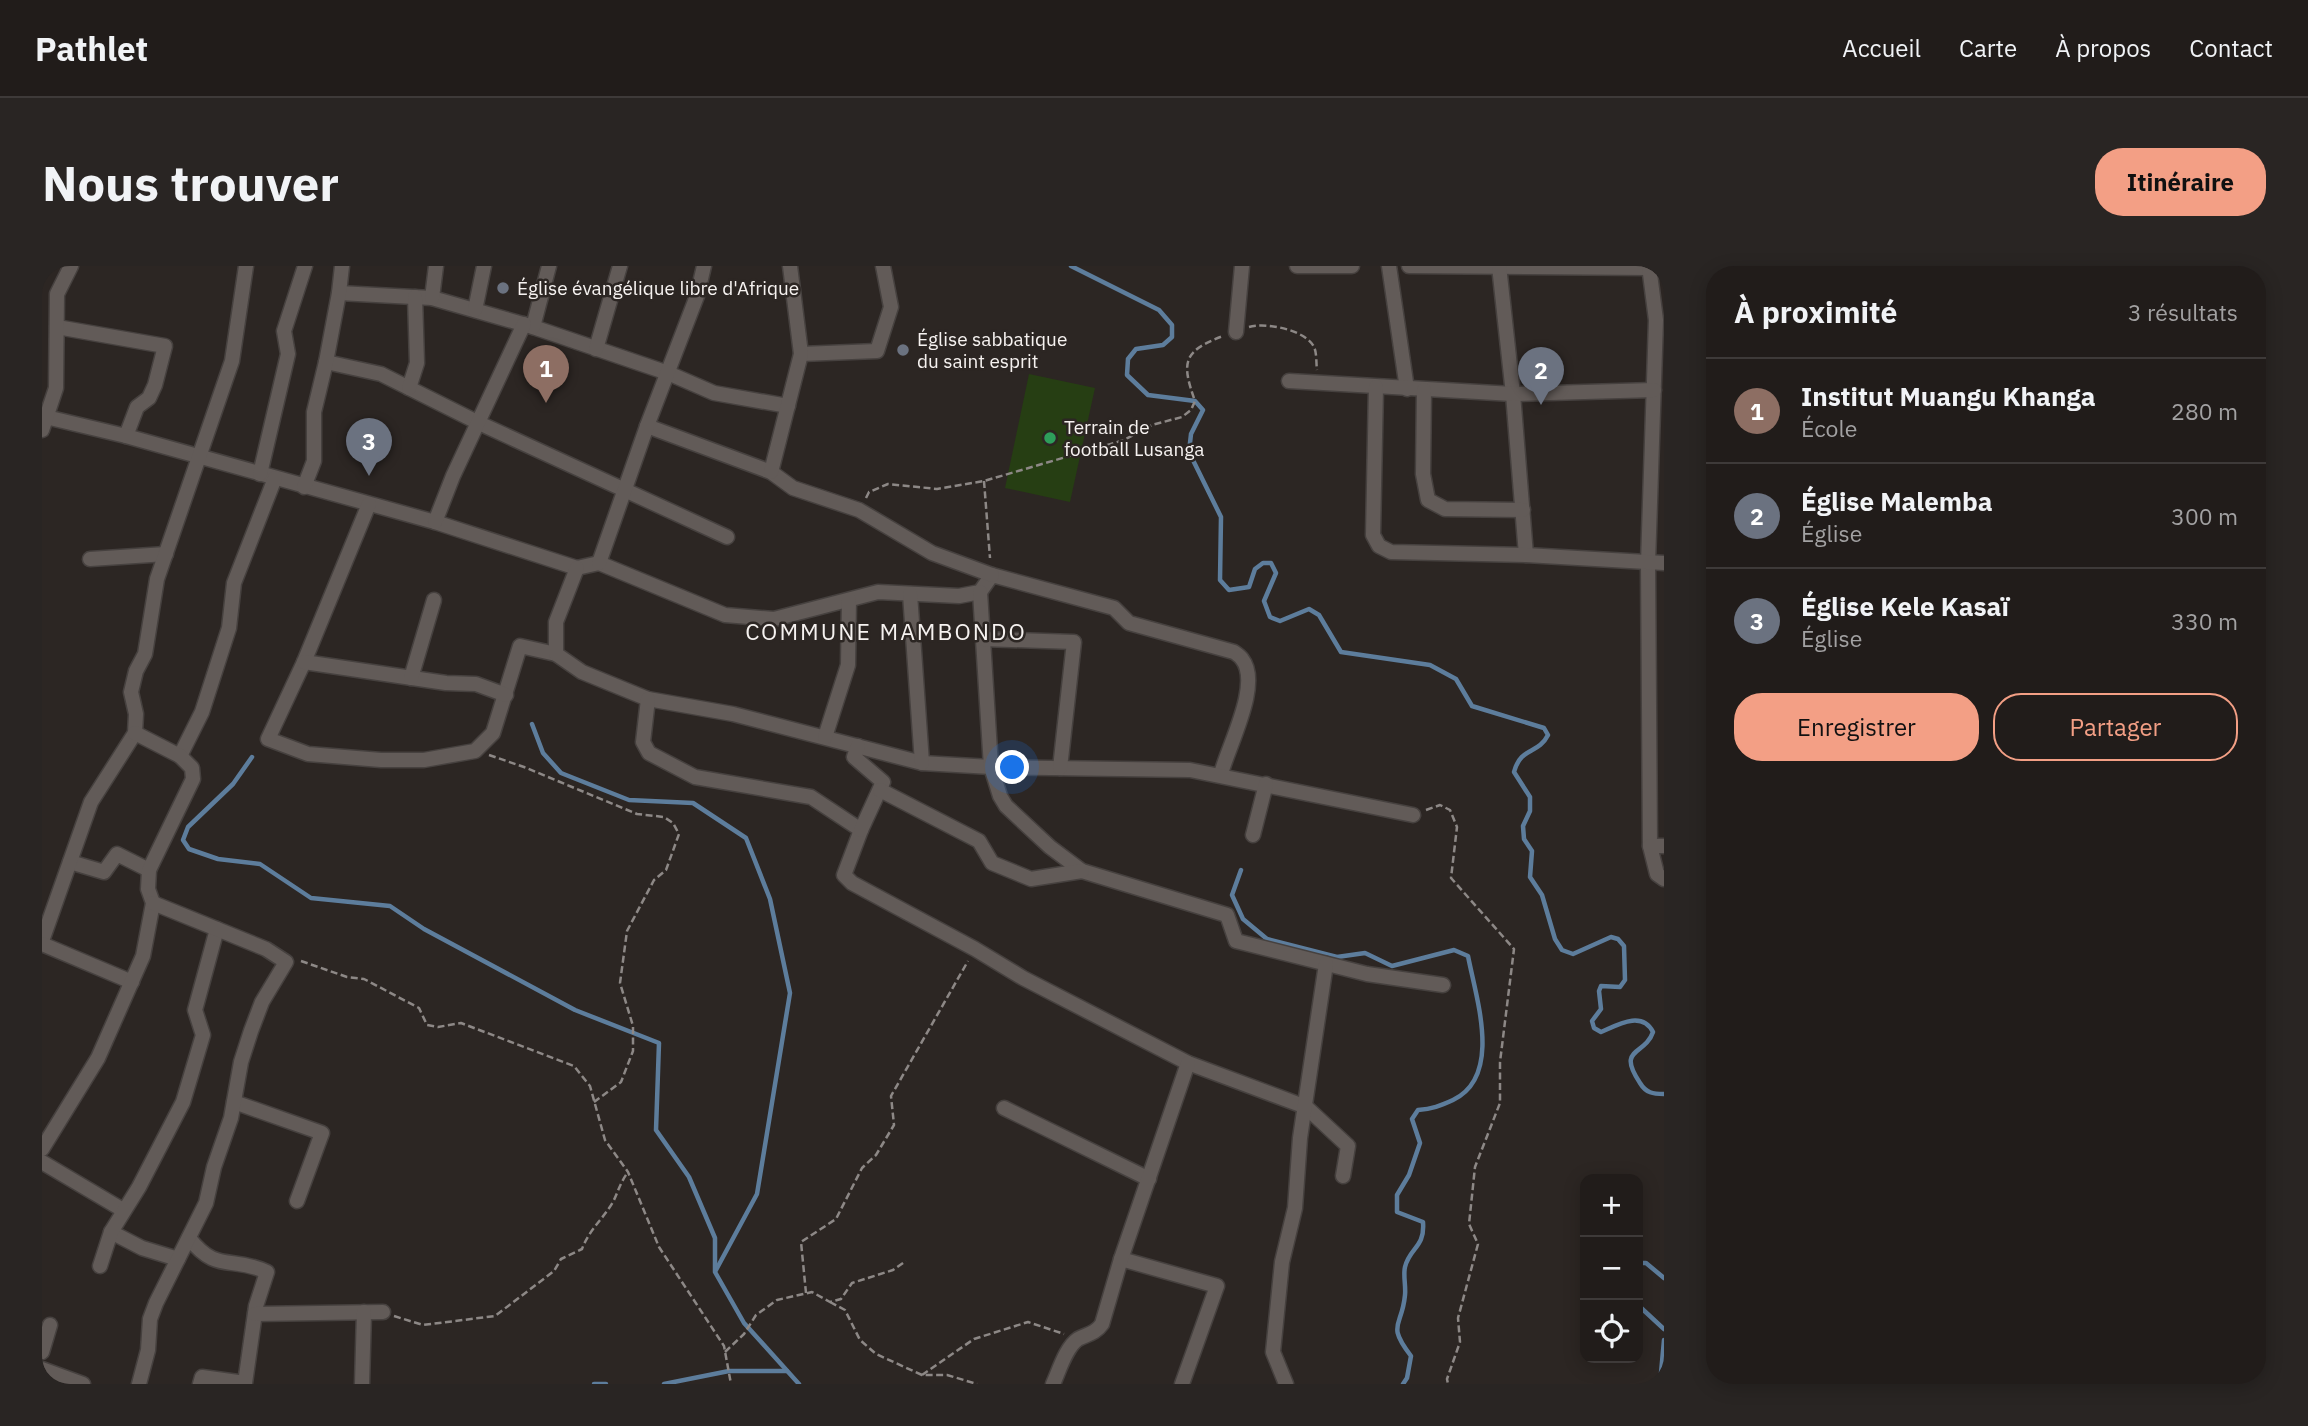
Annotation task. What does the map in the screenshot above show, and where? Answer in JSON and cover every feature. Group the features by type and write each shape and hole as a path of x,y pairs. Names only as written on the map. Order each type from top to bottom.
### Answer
{"street":[{"path":"71,266 57,294 56,388 43,421 126,436 200,456 435,522 577,568 599,563 725,615 774,619 878,592 959,596 980,592"},
{"path":"132,982 42,942 91,802 135,733 136,714 131,692 136,671 145,654 157,579 232,361 246,266"},
{"path":"180,755 202,712 229,628 234,583 267,476 288,354 284,331 305,266"},
{"path":"304,487 314,461 314,412 340,293 342,266"},
{"path":"432,298 436,266"},
{"path":"475,310 484,266"},
{"path":"435,522 453,476 528,326 549,266"},
{"path":"596,349 620,266"},
{"path":"599,563 647,426 697,296 704,266"},
{"path":"771,472 801,354 790,266"},
{"path":"801,354 877,351 891,307 883,266"},
{"path":"1236,332 1242,266"},
{"path":"1297,266 1352,266"},
{"path":"1389,266 1406,389"},
{"path":"1409,266 1649,267 1656,320 1648,563 1657,874 1664,878"},
{"path":"1499,267 1526,555"},
{"path":"340,293 432,298 528,326 667,373 714,393 788,406"},
{"path":"409,388 417,363 415,296"},
{"path":"57,327 166,346 149,398 137,407 126,436"},
{"path":"326,362 381,374 479,423 727,537"},
{"path":"1289,381 1513,394 1654,390"},
{"path":"1376,387 1373,535 1379,547 1391,552 1526,555 1664,563"},
{"path":"1424,390 1423,474 1428,500 1445,509 1523,510"},
{"path":"647,426 771,472 793,488 859,510 932,553 992,575 1114,608 1129,622 1234,652 1243,659 1248,675 1249,694 1221,774"},
{"path":"369,504 304,662 268,739 308,754 382,760 424,760 475,751 493,733 520,646 555,654 582,673 648,699 733,713 922,763 991,767 1190,770 1221,774 1413,815"},
{"path":"90,559 166,554"},
{"path":"555,654 556,622 577,568"},
{"path":"992,575 980,592 991,767 1006,806 1050,847 1082,871 1227,915 1236,941 1367,974 1443,985"},
{"path":"909,594 922,763"},
{"path":"411,678 434,600"},
{"path":"825,737 848,665 849,600"},
{"path":"983,639 1074,642 1060,768"},
{"path":"304,662 446,683 476,684 506,695"},
{"path":"648,699 643,742 649,753 695,777 811,797 861,830"},
{"path":"44,1142 98,1058 144,956 153,903 148,889 149,870 192,779 192,768 180,755 135,733"},
{"path":"858,746 854,757 883,782 844,875 852,883 1023,978 1188,1063 1306,1107 1348,1146 1343,1176"},
{"path":"1253,835 1266,784"},
{"path":"880,790 979,841 992,863 1031,879 1082,871"},
{"path":"70,862 104,872 117,853 149,870"},
{"path":"139,1384 148,1350 150,1320 206,1203 214,1167 231,1118 241,1062 251,1031 262,1002 286,962 266,949 153,903"},
{"path":"100,1266 111,1232 139,1187 183,1102 202,1035 195,1010 217,929"},
{"path":"1286,1384 1273,1352 1282,1262 1295,1208 1300,1138 1326,964"},
{"path":"1053,1384 1078,1339 1098,1331 1102,1324 1121,1259 1188,1063"},
{"path":"234,1102 322,1133 297,1201"},
{"path":"1004,1108 1149,1179"},
{"path":"42,1162 124,1210"},
{"path":"111,1232 142,1248 178,1259"},
{"path":"189,1238 202,1254 216,1262 249,1264 267,1272 255,1314 245,1383 202,1377 200,1384"},
{"path":"1121,1259 1217,1286 1182,1384"},
{"path":"362,1384 364,1312"},
{"path":"255,1314 383,1312"},
{"path":"42,1352 50,1325"},
{"path":"42,1369 83,1384"}],"path":[{"path":"859,510 869,492 888,484 937,489 984,481 1124,440 1152,425 1182,417 1191,410 1195,401 1187,378 1189,356 1199,345 1258,324 1302,333 1314,348 1318,383"},
{"path":"984,481 992,575"},
{"path":"475,751 524,766 637,814 664,817 673,823 679,834 666,870 654,880 627,931 620,983 633,1026 633,1051 621,1082 594,1102"},
{"path":"1413,815 1440,805 1450,810 1457,827 1451,878 1514,949 1500,1062 1500,1103 1475,1167 1469,1224 1478,1244 1458,1318 1460,1342 1447,1379 1448,1384"},
{"path":"806,1293 801,1242 836,1219 862,1168 876,1155 894,1125 891,1097 975,949"},
{"path":"286,962 303,961 347,977 365,979 419,1008 427,1025 438,1027 461,1023 574,1066 590,1086 605,1140 628,1172 659,1247 724,1346 731,1384"},
{"path":"383,1312 423,1325 495,1316 554,1271 561,1259 582,1249 587,1235 614,1200 617,1188 628,1172"},
{"path":"830,1302 841,1299 852,1283 893,1270 906,1261"},
{"path":"725,1352 744,1334 756,1315 778,1300 812,1292 845,1310 860,1340 876,1354 922,1375 947,1375 977,1384"},
{"path":"922,1375 974,1339 1028,1322 1078,1339"}],"green space":[{"name":"Terrain de football Lusanga","path":"1029,374 1095,388 1070,502 1005,488"}],"waterway":[{"path":"1071,266 1159,310 1172,325 1172,337 1163,345 1136,349 1128,359 1127,375 1148,395 1195,401 1203,410 1191,434 1189,452 1221,517 1220,580 1229,590 1249,587 1255,569 1263,563 1271,563 1276,573 1264,601 1270,617 1280,621 1309,609 1319,615 1341,652 1430,665 1456,679 1472,706 1544,728 1548,735 1544,741 1521,758 1514,772 1530,797 1530,811 1523,826 1524,839 1532,851 1530,877 1542,895 1555,939 1562,950 1573,954 1611,937 1618,939 1624,946 1625,980 1620,987 1601,986 1601,1009 1592,1021 1594,1028 1601,1032 1629,1021 1636,1020 1648,1025 1653,1032 1649,1040 1631,1057 1631,1063 1633,1071 1647,1091 1664,1094"},
{"path":"532,724 543,753 561,773 629,800 693,803 746,838 770,899 790,993 757,1194 716,1270"},
{"path":"252,757 233,784 188,827 183,840 189,849 218,859 260,864 311,898 390,906 424,929 575,1010 659,1043 656,1130 689,1177 715,1238 715,1272 744,1323 799,1384"},
{"path":"1241,870 1232,895 1243,919 1267,939 1337,957 1365,953 1392,966 1454,950 1468,956 1482,1035 1478,1073 1468,1089 1453,1100 1418,1110 1412,1119 1420,1143 1409,1175 1397,1195 1397,1212 1423,1222 1422,1237 1407,1260 1404,1273 1405,1295 1397,1331 1411,1356 1407,1378 1403,1384"},
{"path":"1643,1263 1664,1278"},
{"path":"1643,1310 1664,1329"},
{"path":"1660,1384 1664,1340"},
{"path":"664,1384 729,1371 787,1371"},
{"path":"594,1384 606,1384"}],"place":[{"name":"Église évangélique libre d'Afrique","path":"503,288"},
{"name":"Église sabbatique du saint esprit","path":"903,350"},
{"name":"Institut Muangu Khanga","path":"546,403"},
{"name":"Église Malemba","path":"1541,405"},
{"name":"Terrain de football Lusanga","path":"1050,438"},
{"name":"Église Kele Kasaï","path":"369,476"}],"district":[{"name":"COMMUNE MAMBONDO","path":"886,631"}]}
